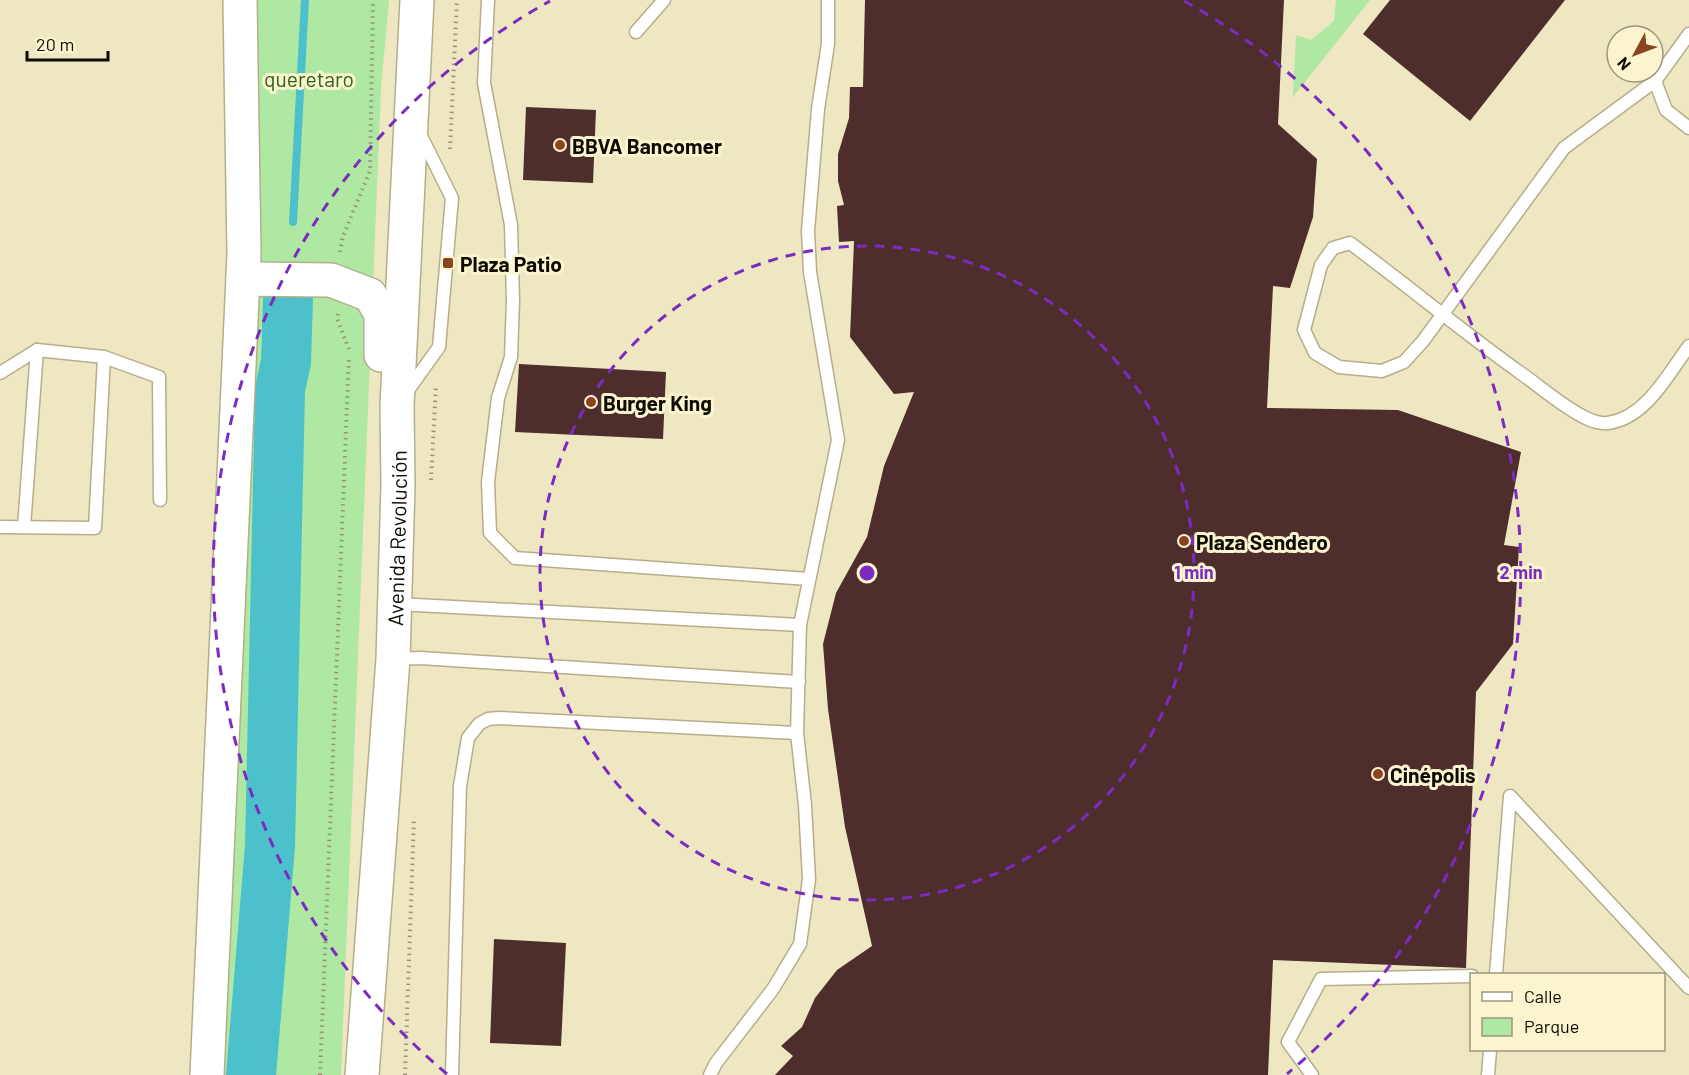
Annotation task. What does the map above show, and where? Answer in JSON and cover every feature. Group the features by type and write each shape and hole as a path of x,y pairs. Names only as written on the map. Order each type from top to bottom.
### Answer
{"main road":[{"path":"207,1075 251,278 244,254 240,0"},
{"name":"Avenida Revolución","path":"362,1075 393,659 398,485 397,406 417,0"},
{"path":"251,278 335,280 370,295 381,314 378,450 398,485"}],"lane":[{"path":"488,0 484,83 512,225 513,301 511,357 498,398 488,482 490,533 515,558 809,579"},
{"path":"636,32 664,0"},
{"path":"710,1075 773,989 800,944 809,879 806,805 797,733 800,625 838,440 810,272 808,231 818,109 828,44 828,0"},
{"path":"1665,67 1689,34"},
{"path":"1651,84 1564,148 1444,314 1404,362 1382,371 1339,367 1315,353 1304,330 1321,265 1334,248 1350,243 1444,314 1486,348 1570,409 1588,419 1607,423 1626,417 1644,405 1689,346"},
{"path":"1656,84 1666,110 1689,128"},
{"path":"397,406 439,347 452,198 412,118"},
{"path":"24,527 37,350"},
{"path":"0,373 37,350 104,357 159,377 160,500"},
{"path":"0,527 95,528 104,357"},
{"path":"395,604 800,625"},
{"path":"393,659 420,658 799,682"},
{"path":"452,1075 460,786 468,738 479,724 488,719 797,733"},
{"path":"1496,973 1510,796 1689,988"},
{"path":"1312,1075 1288,1042 1321,979 1470,976"},
{"path":"1488,1075 1490,1051"}],"path":[{"path":"320,1075 350,350 338,320 335,280 343,236 370,171 374,0"},
{"path":"450,152 456,0"},
{"path":"430,487 436,380"},
{"path":"405,1075 414,813"}],"green space":[{"name":"queretaro","path":"237,0 389,0 381,88 341,1075 199,1075"},
{"path":"1336,0 1370,0 1293,97 1296,35 1311,40 1334,21"}],"building":[{"name":"Plaza Sendero","path":"865,0 1284,0 1278,124 1317,159 1313,217 1290,288 1273,286 1267,408 1398,410 1521,452 1504,545 1519,547 1513,644 1476,692 1466,968 1273,960 1268,1075 775,1075 793,1056 781,1046 802,1027 815,998 837,970 872,946 845,827 828,709 823,644 836,593 867,537 884,466 914,392 894,394 850,337 854,241 839,242 837,206 844,205 838,181 838,154 849,118 850,87 863,87"},
{"path":"1390,0 1565,0 1470,121 1363,34"},
{"name":"BBVA Bancomer","path":"526,107 596,110 593,183 523,180"},
{"name":"Burger King","path":"519,364 666,372 663,439 515,432"},
{"path":"494,939 566,943 561,1046 490,1043"}],"waterway":[{"path":"293,222 305,0"},
{"path":"251,1075 270,846 280,389 286,362 288,299"}],"place":[{"name":"BBVA Bancomer","path":"560,145"},
{"name":"Plaza Patio","path":"448,263"},
{"name":"Burger King","path":"591,402"},
{"name":"Plaza Sendero","path":"1184,541"},
{"name":"Cinépolis","path":"1378,774"}]}
